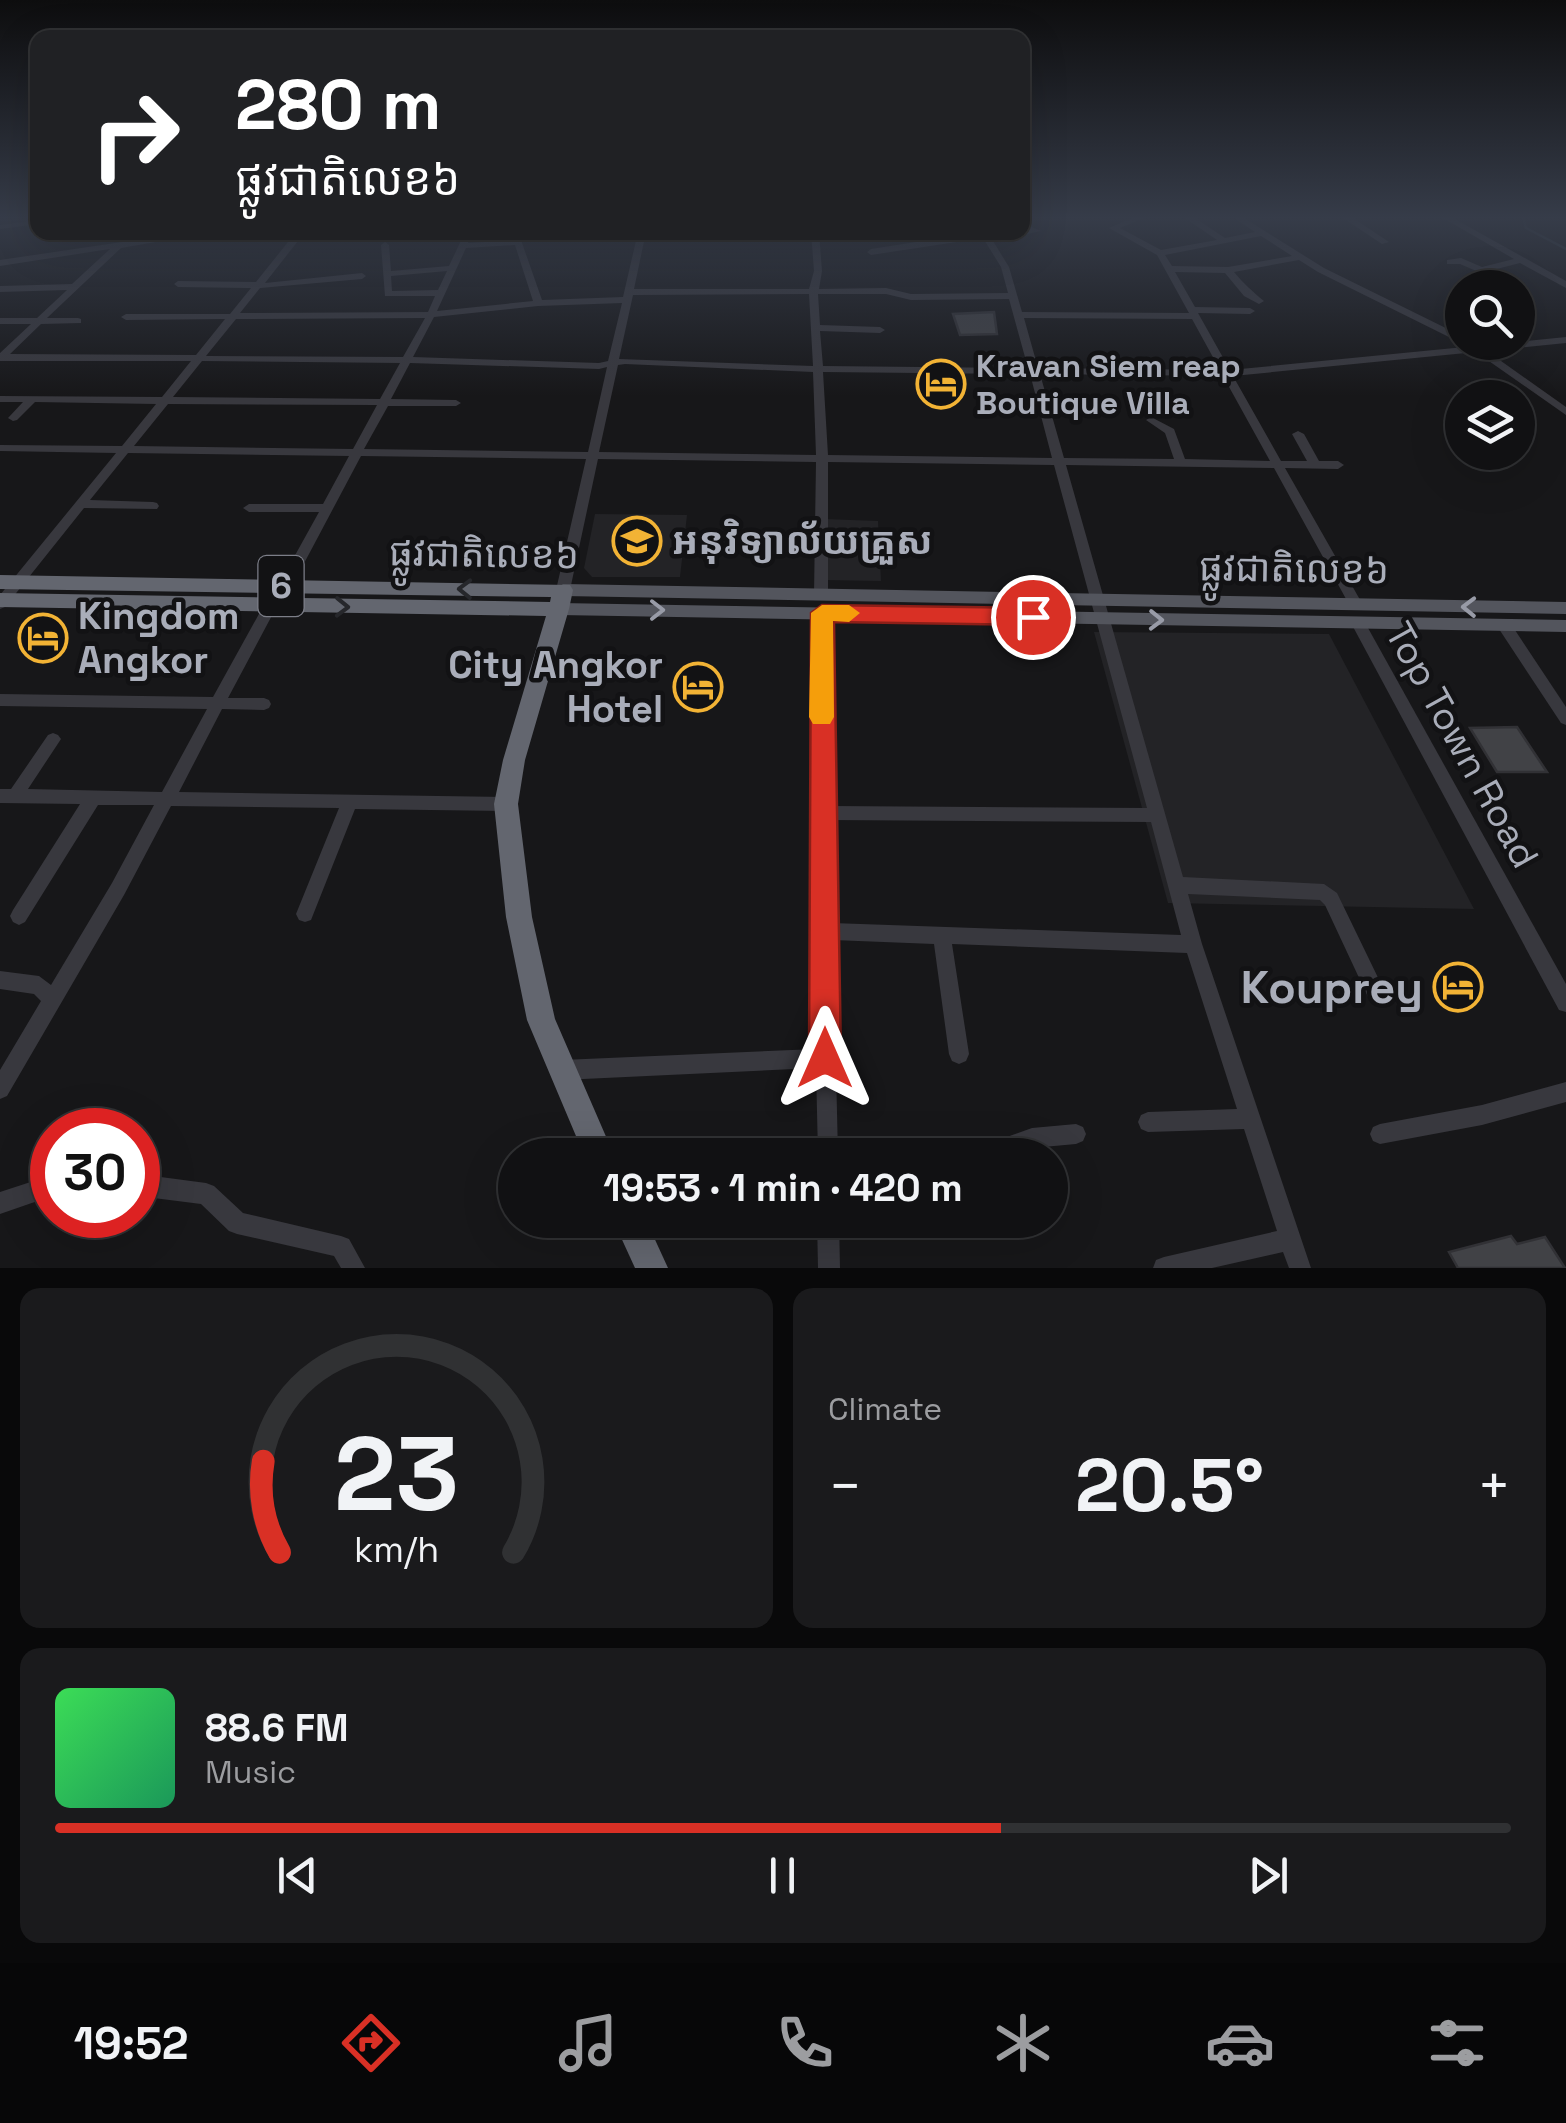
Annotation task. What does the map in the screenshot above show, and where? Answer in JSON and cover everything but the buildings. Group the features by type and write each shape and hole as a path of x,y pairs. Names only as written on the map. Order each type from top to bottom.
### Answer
{"highway":[{"name":"ផ្លូវជាតិលេខ៦","path":"4,594 284,586 561,600"},
{"name":"ផ្លូវជាតិលេខ៦","path":"4,594 270,606 561,600"},
{"path":"561,600 514,760 506,804 527,964 542,1020 592,1138"},
{"path":"638,1238 652,1268"}],"main road":[{"name":"ផ្លូវជាតិលេខ៦","path":"561,600 1357,614 1566,608"},
{"name":"ផ្លូវជាតិលេខ៦","path":"1357,614 1566,626"}],"street":[{"path":"0,357 85,277"},
{"path":"4,594 127,450 265,277"},
{"path":"178,284 258,286 350,277"},
{"path":"387,277 388,294 441,294"},
{"path":"284,586 449,277"},
{"path":"530,277 538,303"},
{"path":"561,600 632,277"},
{"path":"817,277 814,293 822,458 821,813 827,1138"},
{"path":"1007,277 1193,944 1300,1268"},
{"name":"Top Town Road","path":"1174,277 1281,464 1566,1003"},
{"path":"1234,277 1247,294 1259,301"},
{"path":"1340,277 1445,331"},
{"path":"0,289 74,287"},
{"path":"126,318 431,315 628,296 886,292 911,298 1012,296"},
{"path":"334,317 340,300"},
{"path":"1018,315 1250,311"},
{"path":"0,321 78,321"},
{"path":"816,328 880,330"},
{"path":"1535,341 1566,340"},
{"path":"0,357 614,364 625,361 819,369 1230,373 1445,346"},
{"path":"1493,360 1566,412"},
{"path":"0,398 456,403"},
{"path":"13,418 31,400"},
{"path":"1151,420 1170,431 1182,463"},
{"path":"1298,434 1315,465"},
{"path":"0,448 1338,465"},
{"path":"82,504 153,506"},
{"path":"249,508 325,508"},
{"path":"0,1089 118,889 270,606"},
{"path":"1504,625 1566,718"},
{"path":"0,700 264,704"},
{"path":"7,796 53,739"},
{"path":"7,796 506,804"},
{"path":"19,916 94,797"},
{"path":"305,914 349,803"},
{"path":"821,813 1157,816"},
{"path":"1177,886 1324,892 1331,899 1374,990"},
{"path":"824,930 1193,944"},
{"path":"942,934 959,1054"},
{"path":"0,980 39,985 51,998"},
{"path":"562,1070 825,1058"},
{"path":"1380,1134 1482,1115 1566,1092"},
{"path":"1148,1122 1248,1119"},
{"path":"1032,1138 1076,1134"},
{"path":"160,1188 206,1194 237,1223 341,1247 354,1268"},
{"path":"0,1203 30,1193"},
{"path":"828,1238 829,1268"},
{"path":"1164,1268 1290,1239"}],"shaded area":[{"name":"អនុវិទ្យាល័យគ្រួស","path":"595,514 687,515 680,577 592,577 584,568"},
{"path":"824,519 878,521 881,581 823,580"},
{"path":"1094,632 1329,634 1474,909 1168,903"}],"slow traffic":[{"path":"822,717 822,613 849,613"}],"place":[{"name":"Kravan Siem reap Boutique Villa","path":"941,384"},
{"name":"អនុវិទ្យាល័យគ្រួស","path":"637,541"},
{"name":"Kingdom Angkor","path":"43,638"},
{"name":"City Angkor Hotel","path":"698,687"},
{"name":"Kouprey","path":"1458,987"}],"route":[{"path":"825,1058 822,613 1033,617"}]}
